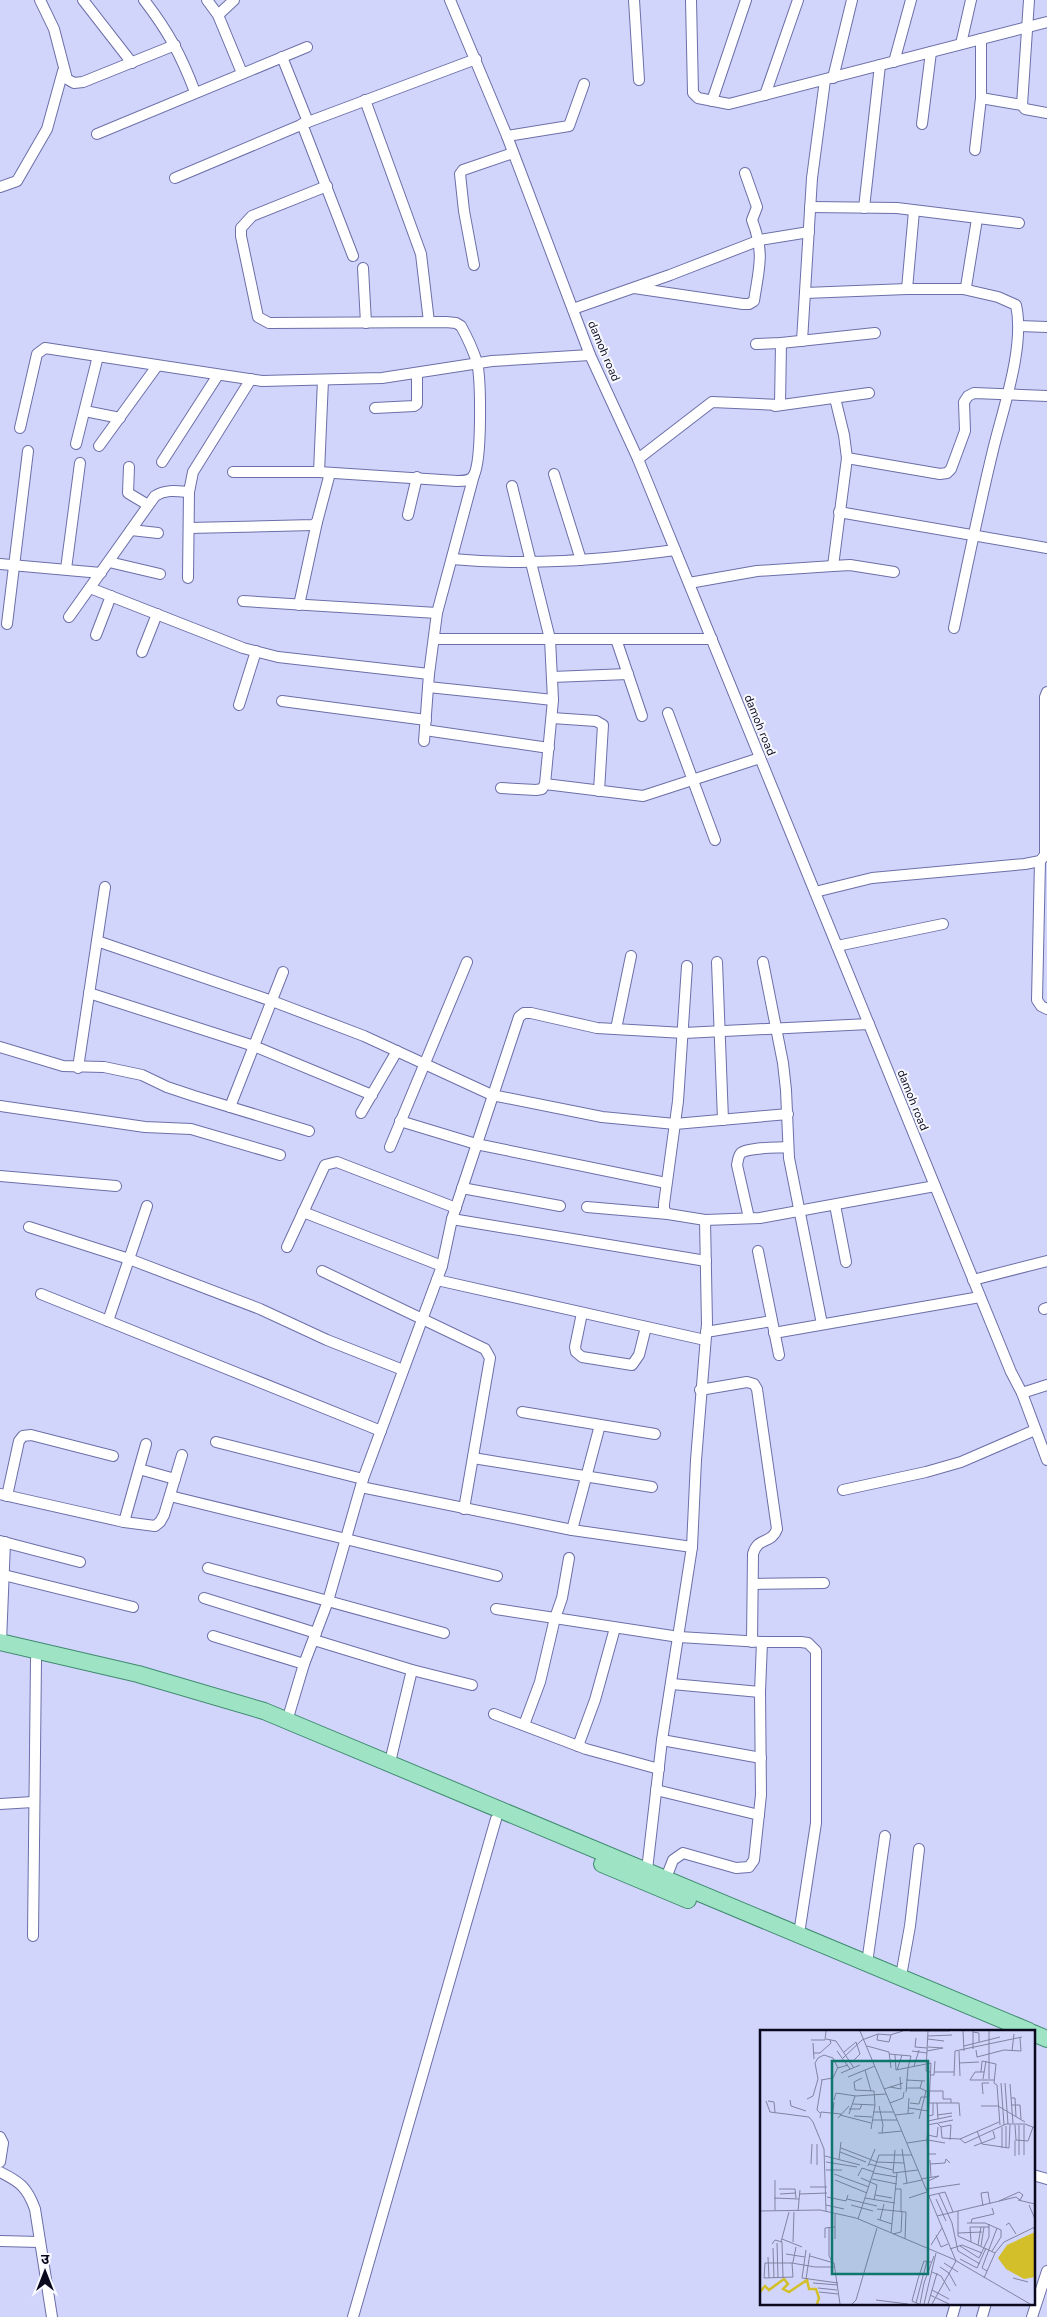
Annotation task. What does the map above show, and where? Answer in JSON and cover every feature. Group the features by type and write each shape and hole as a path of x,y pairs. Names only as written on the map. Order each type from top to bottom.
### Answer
{"main road":[{"path":"0,1645 36,1659 175,1695 257,1721 1000,2030"},
{"path":"0,1645 146,1676 228,1699 287,1721 390,1762 1027,2030"},
{"path":"1034,2033 1047,2039"},
{"path":"1034,2044 1047,2050"}],"street":[{"path":"40,0 54,29 67,79 74,82 83,82 175,46"},
{"path":"83,0 132,63"},
{"path":"144,0 168,31 195,92"},
{"path":"207,0 218,15 242,73"},
{"path":"218,15 234,0"},
{"name":"damoh road","path":"450,0 507,136 590,355 638,458 973,1280 1022,1393 1047,1460"},
{"path":"634,0 639,80"},
{"path":"691,0 693,93 698,98 729,104 1047,22"},
{"path":"712,101 746,0"},
{"path":"765,95 798,0"},
{"path":"802,341 810,207 829,79 852,0"},
{"path":"894,62 912,0"},
{"path":"961,44 971,0"},
{"path":"1022,105 1028,0"},
{"path":"975,150 980,98 982,38"},
{"path":"96,134 307,47"},
{"path":"922,124 931,52"},
{"path":"282,57 326,186 353,256"},
{"path":"175,178 305,123 476,59"},
{"path":"864,208 880,65"},
{"path":"0,187 17,181 41,141 49,124 64,71"},
{"path":"507,136 569,126 584,84"},
{"path":"980,98 1022,105 1026,109 1047,113"},
{"path":"366,100 421,254 429,322"},
{"path":"474,266 464,211 460,174 463,170 513,153"},
{"path":"634,288 750,304 754,301 761,254 760,240 752,220 757,207 745,172"},
{"path":"326,186 252,216 241,228 241,236 258,317 269,323 456,323 461,326 477,363 480,431 478,461 437,613 429,674 424,741"},
{"path":"810,207 914,211 1019,223"},
{"path":"907,289 914,211"},
{"path":"963,290 966,286 977,218"},
{"path":"572,308 634,288 760,240 809,232"},
{"path":"363,268 366,323"},
{"path":"805,293 907,289 963,290 998,297 1016,305 1019,326 1008,394 954,628"},
{"path":"1019,326 1047,327"},
{"path":"756,344 875,333"},
{"path":"780,406 781,343"},
{"path":"20,428 39,350 45,348 251,380 382,378 417,374 477,363 590,355"},
{"path":"76,444 98,356"},
{"path":"99,446 157,366"},
{"path":"375,408 414,406 417,404 417,374"},
{"path":"162,462 218,375"},
{"path":"188,578 189,492 195,465 251,380"},
{"path":"319,472 323,380"},
{"path":"754,409 869,393"},
{"path":"847,458 940,474 947,473 963,439 965,431 964,402 968,396 974,393 1047,396"},
{"path":"833,566 847,458 844,435 835,398"},
{"path":"638,458 712,402 780,406"},
{"path":"85,411 120,418"},
{"path":"7,624 16,565 28,451"},
{"path":"66,569 80,463"},
{"path":"129,467 128,493 148,505"},
{"path":"233,472 319,472 466,481 474,475"},
{"path":"299,605 330,473"},
{"path":"554,474 581,560"},
{"path":"408,515 417,477"},
{"path":"502,788 536,790 542,789 546,784 553,700 550,639 512,486"},
{"path":"69,616 148,505 161,492 189,492"},
{"path":"839,512 1047,548"},
{"path":"189,528 308,526 317,522"},
{"path":"131,530 158,533"},
{"path":"452,559 495,563 531,563 676,550"},
{"path":"109,562 160,574"},
{"path":"0,564 101,572"},
{"path":"689,583 757,571 833,566 856,566 894,572"},
{"path":"90,588 256,651 278,657 429,674"},
{"path":"96,635 111,596"},
{"path":"243,601 437,613"},
{"path":"142,652 157,614"},
{"path":"434,639 712,639"},
{"path":"616,639 642,716"},
{"path":"240,705 256,651"},
{"path":"552,677 628,674"},
{"path":"428,687 553,700"},
{"path":"1047,692 1045,697 1047,808 1044,857 1043,966 1037,1000 1041,1006 1047,1009"},
{"path":"282,701 549,748"},
{"path":"668,714 715,840"},
{"path":"552,718 596,721 603,725 599,791"},
{"path":"546,784 643,796 760,758"},
{"path":"815,892 872,878 1025,864 1044,857"},
{"path":"78,1068 105,886"},
{"path":"837,946 943,924"},
{"path":"97,941 272,1000 364,1036 492,1095 602,1117 675,1124 788,1114"},
{"path":"616,1029 631,956"},
{"path":"390,1147 468,962"},
{"path":"717,962 723,1120"},
{"path":"763,962 783,1063 788,1114 788,1147 798,1211 822,1324"},
{"path":"668,1214 664,1210 666,1183 675,1124 684,1033 687,966"},
{"path":"230,1107 283,972"},
{"path":"89,993 254,1046 372,1096"},
{"path":"287,1721 304,1664 328,1601 362,1483 442,1266 452,1219 519,1017 524,1013 597,1028 684,1033 869,1024"},
{"path":"0,1048 63,1066 121,1069 142,1075 167,1087 194,1096 309,1131"},
{"path":"361,1113 397,1051"},
{"path":"0,1106 145,1127 192,1129 280,1155"},
{"path":"400,1121 476,1144 666,1183"},
{"path":"748,1218 737,1165 738,1157 741,1153 748,1150 788,1147"},
{"path":"287,1247 325,1165 331,1162 337,1162 456,1208"},
{"path":"0,1176 116,1186"},
{"path":"587,1207 668,1214 705,1220 748,1218 798,1211 935,1186"},
{"path":"462,1188 560,1206"},
{"path":"834,1204 846,1262"},
{"path":"108,1321 147,1206"},
{"path":"303,1212 442,1266"},
{"path":"452,1219 706,1261"},
{"path":"647,1870 662,1740 692,1547 700,1390 705,1336 705,1220"},
{"path":"29,1226 129,1259 260,1309 327,1340 403,1370"},
{"path":"758,1251 779,1354"},
{"path":"973,1280 1047,1261"},
{"path":"322,1271 485,1349 488,1353 490,1358 464,1509"},
{"path":"437,1280 646,1327 705,1336 772,1321"},
{"path":"40,1294 381,1431"},
{"path":"774,1333 980,1297"},
{"path":"582,1313 575,1347 576,1352 582,1356 632,1366 639,1355 646,1327"},
{"path":"666,1878 673,1860 682,1853 736,1868 749,1867 754,1860 759,1815 761,1758 760,1692 753,1584 753,1554 755,1546 759,1542 769,1540 777,1529 757,1389 754,1384 747,1382 700,1390"},
{"path":"1022,1393 1047,1385"},
{"path":"522,1412 655,1434"},
{"path":"572,1530 600,1425"},
{"path":"843,1490 926,1472 1006,1444 1035,1430"},
{"path":"113,1456 31,1435 23,1436 19,1441 3,1495 124,1522 155,1526 164,1515 182,1455"},
{"path":"216,1442 362,1483 464,1509 572,1530 692,1547"},
{"path":"124,1522 146,1444"},
{"path":"472,1458 652,1487"},
{"path":"139,1469 174,1479"},
{"path":"170,1496 497,1576"},
{"path":"0,1645 2,1542 80,1562"},
{"path":"524,1725 540,1682 555,1618 562,1598 570,1558"},
{"path":"208,1568 444,1633"},
{"path":"2,1574 133,1606"},
{"path":"753,1584 824,1583"},
{"path":"204,1598 412,1670 472,1685"},
{"path":"496,1608 679,1637 808,1643 816,1651 816,1823 799,1934"},
{"path":"578,1746 596,1700 615,1628"},
{"path":"213,1636 304,1664"},
{"path":"33,1936 36,1659"},
{"path":"390,1762 412,1670"},
{"path":"672,1684 760,1692"},
{"path":"494,1714 578,1746 659,1769"},
{"path":"662,1740 761,1758"},
{"path":"656,1790 759,1815"},
{"path":"0,1804 33,1802"},
{"path":"353,2317 496,1819"},
{"path":"867,1962 884,1836"},
{"path":"901,1976 910,1926 919,1849"},
{"path":"0,2137 3,2143 0,2162"},
{"path":"0,2172 18,2182 29,2193 35,2208 52,2317"},
{"path":"1034,2178 1047,2179"},
{"path":"0,2241 40,2242"},
{"path":"1032,2317 1047,2271"},
{"path":"952,2317 956,2304"},
{"path":"982,2317 986,2304"}]}
